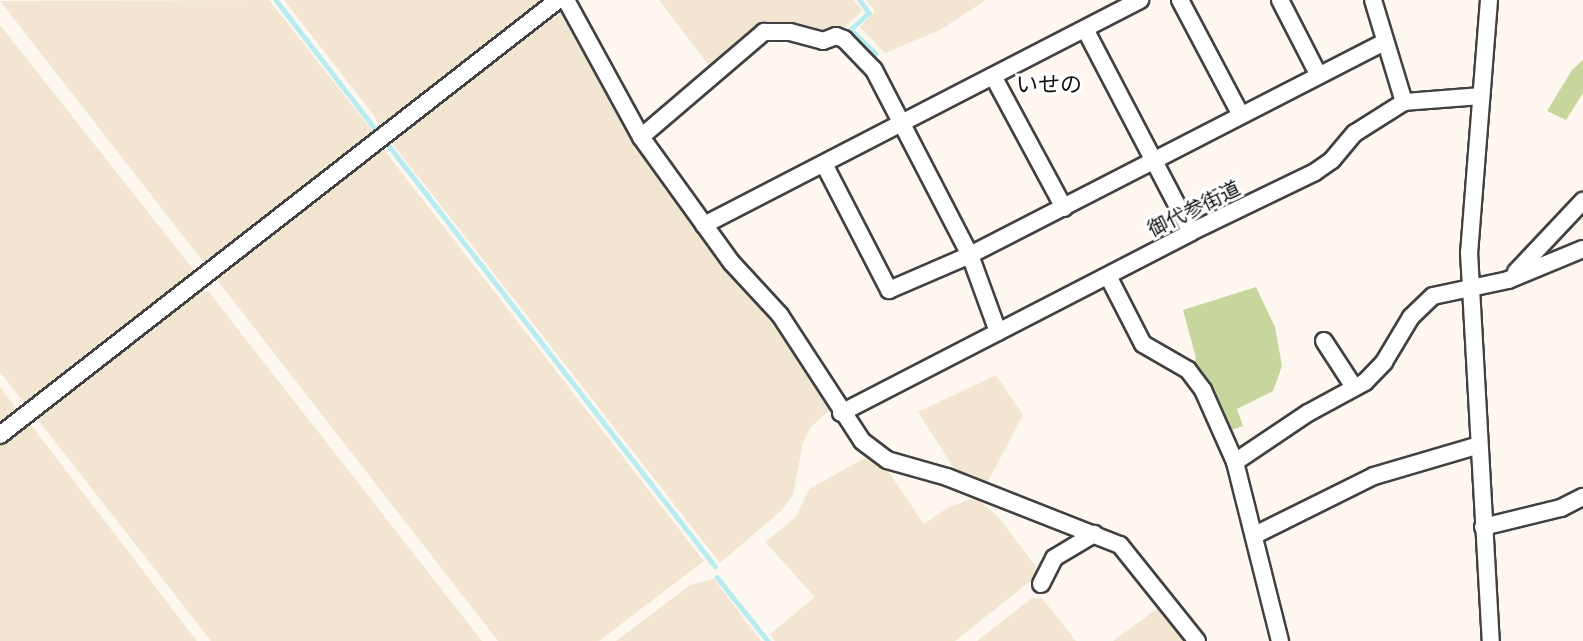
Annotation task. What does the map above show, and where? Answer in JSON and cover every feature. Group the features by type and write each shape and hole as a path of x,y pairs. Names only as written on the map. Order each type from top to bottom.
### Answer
{"street":[{"path":"0,435 558,0"},
{"path":"566,0 641,137 704,225 780,315 806,351 839,411 862,441 887,460 947,477 1120,545 1130,554 1197,641"},
{"path":"704,225 1140,0"},
{"path":"1180,0 1241,115"},
{"path":"1280,0 1318,74"},
{"path":"1373,0 1404,102"},
{"path":"1489,0 1469,223 1470,290 1491,641"},
{"path":"1085,29 1191,232"},
{"path":"641,137 764,32 790,32 823,41 836,36 844,39 874,69 970,255 998,332"},
{"path":"824,164 889,290 970,255 1064,208 1318,74 1385,42"},
{"path":"993,76 1064,208"},
{"name":"御代参街道","path":"839,411 1191,232 1315,172 1332,160 1355,133 1404,102 1480,96"},
{"path":"1508,280 1539,251 1583,201"},
{"path":"1235,462 1308,413 1354,387 1384,362 1420,306 1433,296 1470,290 1508,280 1583,249"},
{"path":"1108,276 1143,344 1188,370 1203,390 1235,462 1280,641"},
{"path":"1324,341 1354,387"},
{"path":"1255,536 1374,476 1479,445"},
{"path":"1483,527 1561,508 1583,498"},
{"path":"1041,584 1054,558 1094,534"}],"shaded area":[{"path":"269,0 374,133 209,262 201,259 0,1"},
{"path":"284,0 547,0 383,127"},
{"path":"659,0 854,0 862,11 845,27 823,36 758,27 710,67"},
{"path":"866,0 986,0 940,30 885,53 860,27 875,11"},
{"path":"557,6 567,9 646,154 766,308 831,408 811,427 803,443 793,495 780,512 720,563 388,138"},
{"path":"0,25 193,269 192,275 25,404 0,372"},
{"path":"381,146 704,561 599,641 498,641 217,280 218,272"},
{"path":"208,291 482,641 211,641 35,416 193,293"},
{"path":"996,375 1023,415 985,487 955,470 918,412"},
{"path":"0,387 16,408 0,422"},
{"path":"22,425 31,425 197,641 0,641 0,443"},
{"path":"870,455 886,468 924,524 947,508 976,497 999,518 1037,568 1033,579 955,641 775,641 770,634 815,597 765,542 796,517 809,489"},
{"path":"714,579 761,641 616,641 690,585"},
{"path":"1032,598 1042,598 1076,641 977,641"},
{"path":"1162,605 1186,641 1113,641"}],"green space":[{"path":"1583,60 1583,93 1566,120 1547,111 1572,70"},
{"path":"1256,287 1275,327 1282,366 1273,391 1237,409 1243,426 1231,430 1214,393 1192,371 1196,358 1183,310"}],"waterway":[{"path":"276,0 377,131"},
{"path":"860,0 869,13 851,30 876,53"},
{"path":"386,142 715,566"},
{"path":"717,577 768,641"}],"district":[{"name":"いせの","path":"1049,85"}]}
